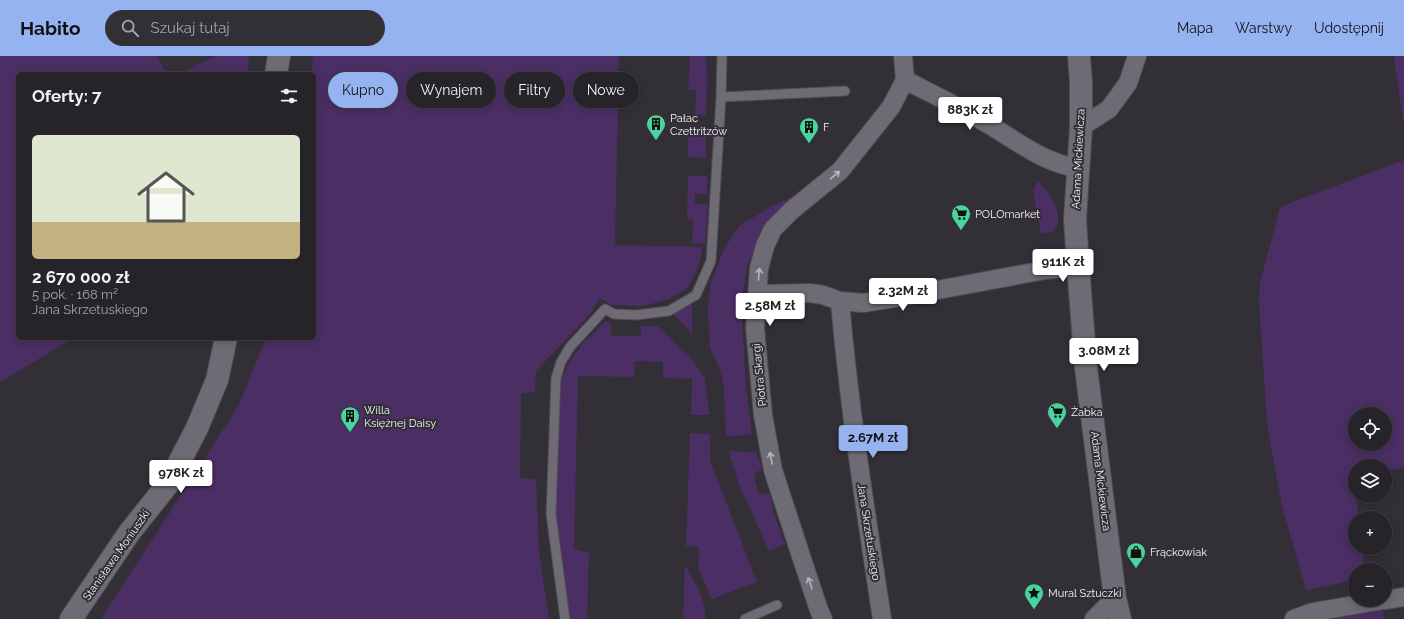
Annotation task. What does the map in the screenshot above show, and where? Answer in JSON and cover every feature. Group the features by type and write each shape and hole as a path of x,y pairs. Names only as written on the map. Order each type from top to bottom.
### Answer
{"street":[{"path":"276,72 279,56"},
{"path":"903,56 905,80 985,122 1046,159 1065,166 1079,168"},
{"name":"Adama Mickiewicza","path":"1079,56 1081,83 1079,168 1075,219 1078,266 1086,368 1118,609"},
{"path":"1080,127 1109,109 1128,83 1137,56"},
{"name":"Piotra Skargi","path":"823,619 773,470 763,415 755,328 759,268 764,246 773,229 792,210 840,172 891,107 905,80"},
{"path":"758,294 810,293 823,295 840,301 863,303 1044,270 1078,266"},
{"name":"Jana Skrzetuskiego","path":"840,301 844,354 860,475 882,619"},
{"name":"Stanisława Moniuszki","path":"71,619 129,533 168,484 197,428 217,380 226,340"},
{"path":"1392,599 1404,597"},
{"path":"1294,619 1313,612 1348,606"},
{"path":"1094,619 1118,609"}],"lane":[{"path":"564,619 551,514 556,378 561,362 570,347 605,309 614,314 636,315 669,311 696,295 711,261 722,56"},
{"path":"721,97 845,91"},
{"path":"746,619 777,604"}],"shaded area":[{"path":"0,56 157,56 166,72 16,72 16,340 71,340 0,382"},
{"path":"216,56 249,56 247,72 182,72"},
{"path":"313,56 619,56 619,72 573,72 573,108 618,108 615,245 703,247 698,267 688,288 669,299 643,306 612,305 600,298 590,314 536,371 535,392 521,393 520,478 536,479 539,553 549,619 101,619 239,405 265,340 316,340 316,72 311,72"},
{"path":"690,56 706,56 707,77 705,115 695,115 696,90 688,90"},
{"path":"1394,56 1404,56 1404,126 1394,59"},
{"path":"688,128 705,128 706,158 688,157"},
{"path":"1404,160 1404,468 1392,469 1392,459 1348,459 1348,503 1357,503 1358,511 1348,511 1348,555 1363,555 1363,563 1348,563 1348,581 1306,590 1282,507 1267,424 1259,300 1260,283 1280,207"},
{"path":"688,176 707,176 707,194 695,194 695,204 708,204 705,243 692,244 693,220 687,219"},
{"path":"1038,181 1052,200 1058,217 1058,223 1053,231 1041,234 1033,191"},
{"path":"799,193 768,224 748,264 741,303 746,386 752,434 726,437 724,390 721,373 710,348 708,311 710,286 724,249 739,226 767,209"},
{"path":"692,304 692,333 673,314"},
{"path":"606,321 611,324 611,336 641,336 641,326 657,326 690,357 705,378 709,415 691,415 692,379 663,378 663,362 635,361 634,377 578,376 574,549 589,553 587,619 571,619 556,515 561,380 569,362 583,343"},
{"path":"690,433 710,434 710,461 757,582 712,599 698,569 699,547 686,546"},
{"path":"728,451 756,452 762,468 754,475 759,494 770,493 774,513 785,544 769,551 739,484"},
{"path":"685,565 702,598 705,619 683,619"},
{"path":"1384,607 1383,619 1325,619"}],"place":[{"name":"Pałac Czettritzów","path":"656,141"},
{"name":"F","path":"809,144"},
{"name":"POLOmarket","path":"961,231"},
{"name":"Żabka","path":"1057,429"},
{"name":"Willa Księżnej Daisy","path":"350,433"},
{"name":"Frąckowiak","path":"1136,569"},
{"name":"Mural Sztuczki","path":"1034,610"}]}
